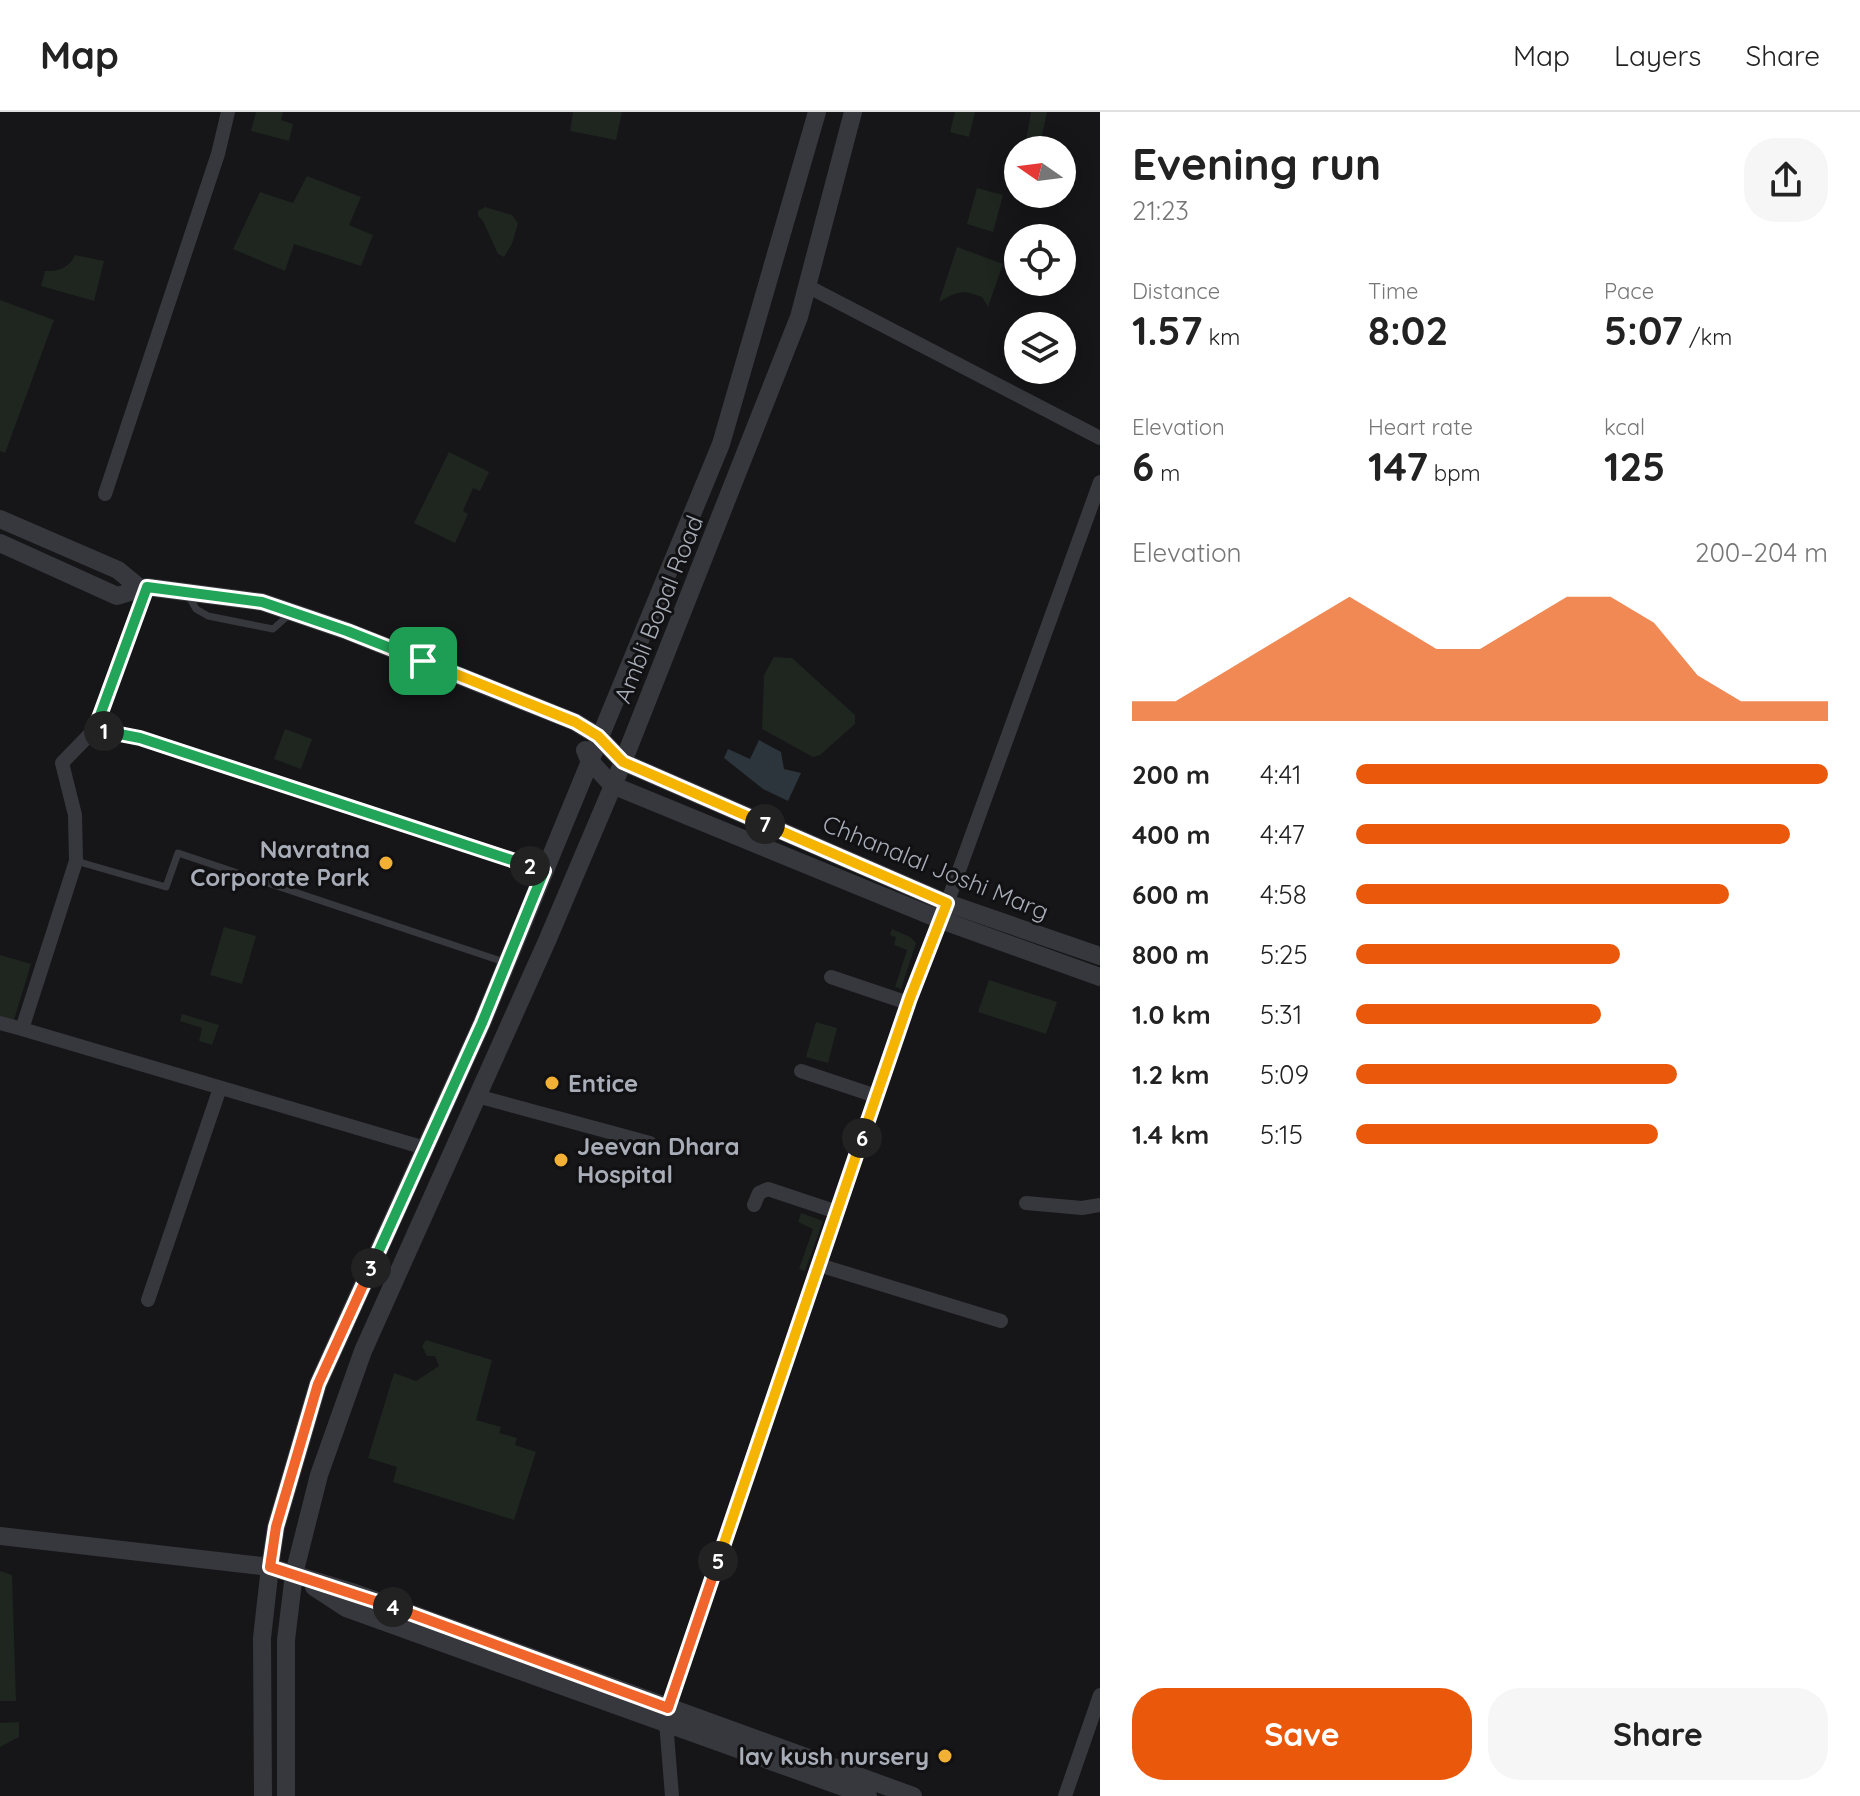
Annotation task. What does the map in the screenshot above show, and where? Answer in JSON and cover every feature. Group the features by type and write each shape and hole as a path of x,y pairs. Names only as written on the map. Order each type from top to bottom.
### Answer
{"street":[{"path":"105,494 218,154 228,112"},
{"name":"Ambli Bopal Road","path":"263,1796 262,1638 270,1567 276,1527 318,1384 507,963 598,736 721,444 817,112"},
{"name":"Ambli Bopal Road","path":"286,1796 286,1640 294,1574 319,1475 363,1351 623,762 799,317 853,112"},
{"path":"807,286 1100,438"},
{"path":"672,1796 667,1715 908,1003 1100,482"},
{"path":"0,519 118,570 144,588"},
{"path":"0,543 117,596 144,588 262,602 347,631 575,722 598,736 623,762"},
{"path":"22,1029 76,861 75,815 62,763 95,729 144,588"},
{"path":"575,722 589,760 612,785"},
{"name":"Chhanalal Joshi Marg","path":"623,762 944,912 1100,956"},
{"name":"Chhanalal Joshi Marg","path":"612,785 944,912 1100,977"},
{"path":"831,977 908,1003"},
{"path":"0,1023 425,1148"},
{"path":"801,1071 876,1096"},
{"path":"148,1300 220,1088"},
{"path":"477,1096 650,1143"},
{"path":"754,1205 759,1193 768,1189 837,1212"},
{"path":"1026,1203 1082,1208 1100,1205"},
{"path":"819,1265 1001,1321"},
{"path":"0,1536 270,1567 294,1574 346,1608 913,1796"},
{"path":"1065,1796 1100,1698"},
{"path":"667,1715 868,1796"}],"lane":[{"path":"95,729 140,738 544,871"},
{"path":"76,861 166,887 178,853 507,963"}],"shaded area":[{"path":"256,112 283,112 281,120 293,124 289,141 251,131"},
{"path":"573,112 622,112 616,140 570,131"},
{"path":"955,112 975,112 969,137 950,132"},
{"path":"1031,112 1047,112 1042,136 1027,136"},
{"path":"307,176 361,197 349,225 373,235 361,266 294,244 285,271 233,249 260,192 293,203"},
{"path":"977,188 1003,195 993,232 967,224"},
{"path":"485,207 512,215 518,223 512,244 504,257 498,254 478,216 478,211"},
{"path":"957,247 1003,264 988,307 982,297 964,292 955,293 939,302"},
{"path":"75,255 104,261 94,301 41,286 45,271 63,268"},
{"path":"0,300 54,320 5,453 0,451"},
{"path":"449,452 489,472 480,491 473,488 463,511 468,514 455,543 414,523"},
{"path":"774,657 792,658 855,715 855,724 820,755 813,757 762,729 764,675"},
{"path":"285,729 312,739 301,769 274,759"},
{"path":"759,740 781,752 784,769 801,773 788,801 763,789 724,758 728,749 750,759"},
{"path":"224,927 256,936 242,984 210,975"},
{"path":"892,929 916,943 901,989 895,987 907,950 894,945 896,937 890,935"},
{"path":"0,955 31,964 14,1020 0,1016"},
{"path":"989,980 1057,1002 1046,1034 978,1012"},
{"path":"182,1014 219,1025 212,1045 199,1041 202,1028 180,1021"},
{"path":"816,1022 837,1028 828,1063 806,1057"},
{"path":"801,1213 823,1221 805,1271 799,1269 813,1229 798,1222"},
{"path":"426,1340 492,1360 476,1420 501,1427 499,1433 517,1438 515,1445 536,1452 514,1520 393,1482 397,1467 368,1458 394,1373 416,1381 439,1366 435,1356 427,1356 422,1346"},
{"path":"0,1571 12,1575 16,1701 0,1701"},
{"path":"19,1722 19,1737 0,1747 0,1723"}],"place":[{"name":"Navratna Corporate Park","path":"386,863"},
{"name":"Entice","path":"552,1083"},
{"name":"Jeevan Dhara Hospital","path":"561,1160"},
{"name":"lav kush nursery","path":"945,1756"}],"route":[{"path":"147,587 262,602 423,661 575,722 598,736 623,762 947,903 910,998 668,1708 352,1592 270,1567 276,1527 318,1384 482,1023 544,871 140,738 95,729 147,587"}]}
